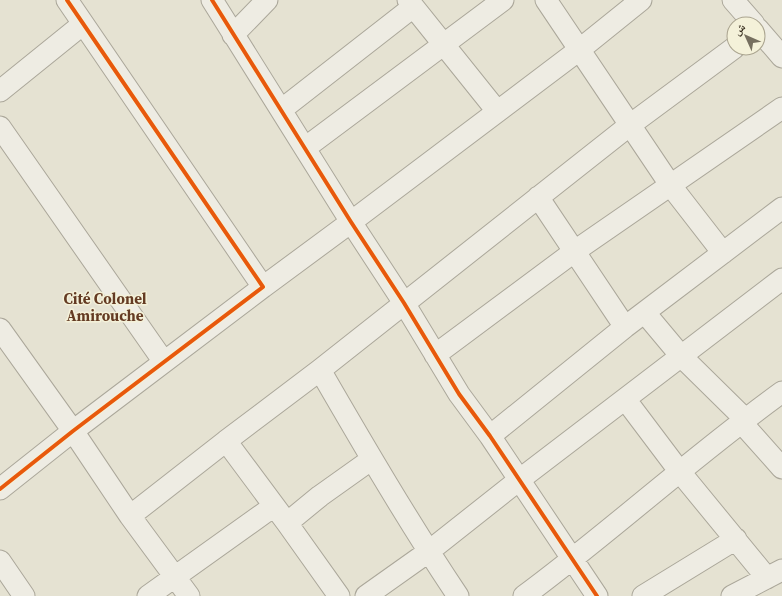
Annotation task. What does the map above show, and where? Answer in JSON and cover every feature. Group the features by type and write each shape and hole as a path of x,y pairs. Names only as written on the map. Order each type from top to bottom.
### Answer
{"street":[{"path":"67,0 262,287"},
{"path":"212,0 351,222 404,303 459,394 490,436 597,596"},
{"path":"233,35 268,0"},
{"path":"305,148 503,0"},
{"path":"546,0 671,186 723,253"},
{"path":"0,489 73,431 262,287 351,222 579,50 641,0"},
{"path":"733,0 747,16"},
{"path":"281,110 410,4 497,111"},
{"path":"0,91 83,24"},
{"path":"766,38 782,56"},
{"path":"130,516 320,370 538,196 726,54"},
{"path":"435,356 575,251 782,108"},
{"path":"0,127 164,362"},
{"path":"538,196 625,327"},
{"path":"490,436 625,327 782,208"},
{"path":"366,596 428,552 519,480 782,279"},
{"path":"644,313 681,356 743,420 782,468"},
{"path":"0,329 73,431 130,516 189,596"},
{"path":"320,370 428,552 458,596"},
{"path":"524,596 572,560 743,420 782,392"},
{"path":"625,399 680,472 736,539 774,574 732,596"},
{"path":"226,441 339,596"},
{"path":"287,523 320,496 372,459"},
{"path":"148,596 274,506"},
{"path":"643,596 736,539"},
{"path":"0,561 24,596"}],"cycle path":[{"path":"0,489 73,431 263,287 67,0"},
{"path":"212,0 351,222 404,303 459,394 490,436 597,596"}],"district":[{"name":"Cité Colonel Amirouche","path":"105,306"}]}
